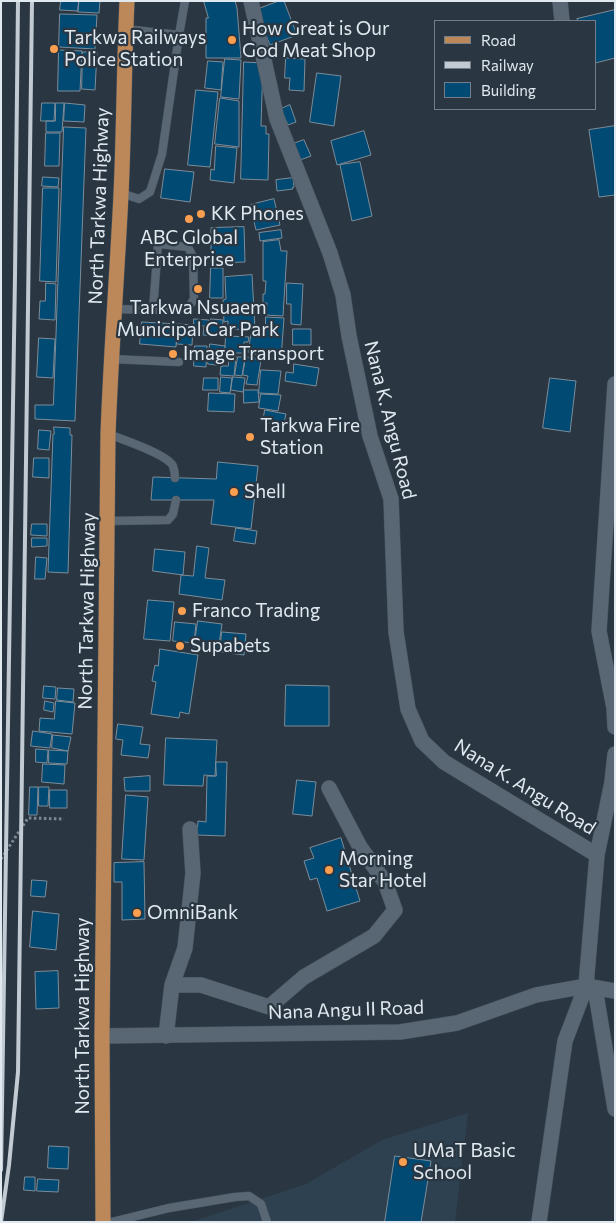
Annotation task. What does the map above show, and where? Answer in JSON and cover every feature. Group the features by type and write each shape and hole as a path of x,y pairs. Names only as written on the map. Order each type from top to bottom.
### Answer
{"main road":[{"name":"North Tarkwa Highway","path":"103,1222 102,1036 108,434 121,193 126,1"}],"street":[{"name":"Nana K. Angu Road","path":"251,1 277,119 330,252 344,295 349,336 370,436 391,499 396,632 408,709 422,741 444,762 597,855"},
{"path":"560,1 562,20"},
{"path":"615,384 599,631 614,708 615,727"},
{"path":"615,754 612,782 597,855 591,987 615,1109"},
{"path":"172,985 202,985 268,1007 304,977 374,936 395,910 385,882 360,848 330,788"},
{"path":"166,1036 172,985 185,948 193,873 190,829"},
{"path":"539,1222 565,1041 591,987"},
{"name":"Nana Angu II Road","path":"102,1036 400,1032 457,1023 536,995 591,987 615,991"}],"lane":[{"path":"121,193 139,198 150,192 162,154 185,1"},
{"path":"125,28 179,35"},
{"path":"115,309 153,310 188,308 194,299 193,257 188,247 158,244 153,310"},
{"path":"111,359 179,362"},
{"path":"108,434 153,451 166,459 173,466 176,478"},
{"path":"108,521 168,520 173,514 176,500"},
{"path":"112,1222 169,1208 248,1196 261,1204 267,1222"}],"path":[{"path":"1,859 28,818 64,819"}],"shaded area":[{"name":"UMaT Basic School","path":"468,1113 455,1222 191,1222 306,1184 382,1140"}],"building":[{"path":"61,1 79,1 78,11 60,10"},
{"path":"79,1 100,1 99,13 78,12"},
{"path":"204,1 235,1 241,58 206,58 206,18 208,18"},
{"path":"279,1 284,1 297,35 270,45 256,10"},
{"path":"615,10 615,58 596,63 596,20 577,19"},
{"path":"60,14 97,15 95,49 59,47"},
{"path":"59,50 82,51 80,91 58,91"},
{"path":"83,52 97,52 95,90 82,89"},
{"path":"286,58 305,59 304,91 289,90 290,78 285,78"},
{"path":"225,59 241,60 239,99 221,97"},
{"path":"208,61 223,62 221,90 205,88"},
{"path":"244,62 263,63 261,126 266,126 266,134 269,134 268,180 241,179"},
{"path":"317,73 341,76 334,126 310,122"},
{"path":"196,90 218,92 210,167 188,165"},
{"path":"220,98 239,101 239,147 215,144"},
{"path":"42,103 55,103 54,121 41,121"},
{"path":"56,103 64,103 62,132 46,132 46,121 55,121"},
{"path":"65,103 85,105 84,122 64,121"},
{"path":"290,105 296,122 288,125 281,109"},
{"path":"615,126 615,195 599,197 589,130"},
{"path":"64,127 86,128 75,421 35,419 35,405 53,405"},
{"path":"364,131 371,155 337,165 331,141"},
{"path":"46,133 60,133 59,166 45,166"},
{"path":"304,140 311,156 300,160 293,144"},
{"path":"216,146 237,148 234,183 210,180 211,169 214,170"},
{"path":"360,162 372,216 352,221 340,165"},
{"path":"165,169 194,172 190,202 161,198"},
{"path":"43,177 59,178 58,187 42,186"},
{"path":"293,178 293,189 277,191 276,180"},
{"path":"43,188 59,188 56,282 40,281"},
{"path":"274,199 280,225 256,230 250,205"},
{"path":"244,227 245,262 211,263 211,228"},
{"path":"281,230 282,238 260,241 259,233"},
{"path":"279,240 281,251 287,251 283,316 266,315 267,303 263,303 266,281 263,281 263,242"},
{"path":"211,268 223,268 223,298 210,298"},
{"path":"252,275 255,328 228,330 228,321 224,322 225,277"},
{"path":"46,283 56,284 55,320 39,319 40,301 45,301"},
{"path":"287,283 303,284 301,325 291,324 291,304 287,304"},
{"path":"266,317 284,318 281,359 259,358 259,355 248,352 251,334 265,335"},
{"path":"194,319 209,320 209,326 194,326"},
{"path":"211,319 223,320 222,337 203,335 204,327 210,327"},
{"path":"142,322 177,324 176,347 140,344"},
{"path":"178,324 193,325 192,345 177,344"},
{"path":"293,329 311,329 311,345 293,345"},
{"path":"226,336 249,337 248,342 244,342 243,353 225,353"},
{"path":"39,338 55,339 53,378 37,377"},
{"path":"210,344 225,346 223,366 208,364"},
{"path":"195,346 207,346 206,367 194,366"},
{"path":"229,356 236,356 234,376 220,375 221,366 228,366"},
{"path":"238,357 245,357 242,376 235,375"},
{"path":"246,357 261,360 257,385 246,384 248,376 243,375"},
{"path":"294,364 319,368 316,386 285,381 286,372 293,373"},
{"path":"261,370 281,371 278,394 259,393"},
{"path":"221,377 232,378 230,393 220,392"},
{"path":"233,377 245,378 243,392 231,390"},
{"path":"204,378 218,378 218,390 203,390"},
{"path":"550,378 576,381 570,432 543,428"},
{"path":"244,390 258,390 259,402 244,403"},
{"path":"209,393 235,394 234,412 208,411"},
{"path":"261,394 281,395 278,411 259,408"},
{"path":"265,410 286,414 282,431 273,430 275,424 263,422"},
{"path":"54,427 70,428 70,435 72,435 68,573 48,572"},
{"path":"39,430 51,431 49,450 38,449"},
{"path":"34,458 49,458 49,478 33,477"},
{"path":"218,462 258,466 251,529 211,524 214,500 151,500 153,477 216,479"},
{"path":"32,524 47,524 47,536 31,535"},
{"path":"236,528 257,531 255,544 234,541"},
{"path":"32,538 47,538 47,546 32,547"},
{"path":"197,546 209,548 205,578 225,580 222,600 179,594 181,575 193,576"},
{"path":"155,549 185,552 183,575 153,571"},
{"path":"36,557 47,558 45,579 35,579"},
{"path":"148,600 174,602 170,641 144,639"},
{"path":"198,621 222,624 218,651 194,648"},
{"path":"175,622 196,624 194,643 173,641"},
{"path":"222,632 246,634 244,655 220,652"},
{"path":"160,649 198,655 189,714 180,712 179,718 151,714 156,682 152,681 155,665 158,666"},
{"path":"286,685 329,686 329,726 285,726"},
{"path":"44,686 56,687 55,699 43,698"},
{"path":"58,688 74,689 73,702 57,700"},
{"path":"45,701 54,703 53,712 44,710"},
{"path":"56,701 75,703 72,734 39,731 40,718 54,719"},
{"path":"118,724 143,727 140,744 150,745 148,758 121,755 123,740 116,739"},
{"path":"33,731 52,734 50,748 31,746"},
{"path":"53,735 71,737 68,751 52,748"},
{"path":"166,738 217,740 215,776 204,775 203,786 164,785"},
{"path":"36,749 48,750 47,763 36,762"},
{"path":"49,750 68,751 67,764 49,763"},
{"path":"216,762 227,762 225,836 197,835 198,821 206,822 207,776 216,776"},
{"path":"43,764 65,765 64,784 42,782"},
{"path":"150,776 150,791 125,791 124,778"},
{"path":"297,780 316,782 312,816 293,814"},
{"path":"30,787 38,787 37,815 29,815"},
{"path":"39,787 49,787 48,806 39,806"},
{"path":"50,790 67,790 67,808 50,808"},
{"path":"126,795 148,797 144,860 122,859"},
{"name":"Morning Star Hotel","path":"341,838 360,901 327,911 317,878 310,880 304,861 314,858 310,848"},
{"path":"144,862 145,919 122,920 122,882 114,882 114,863"},
{"path":"32,880 47,881 45,897 31,896"},
{"path":"33,911 59,914 56,950 30,947"},
{"path":"58,971 59,1008 36,1009 35,972"},
{"path":"49,1146 69,1147 68,1169 48,1168"},
{"path":"395,1156 431,1161 421,1222 385,1222"},
{"path":"25,1177 35,1177 35,1191 24,1190"},
{"path":"38,1179 59,1180 58,1192 37,1191"}],"railway":[{"path":"1,1170 18,1"},
{"path":"1,1222 9,1165 18,1072 32,1"}],"place":[{"name":"How Great is Our God Meat Shop","path":"232,40"},
{"name":"Tarkwa Railways Police Station","path":"54,49"},
{"name":"KK Phones","path":"201,214"},
{"name":"ABC Global Enterprise","path":"189,219"},
{"name":"Tarkwa Nsuaem Municipal Car Park","path":"198,289"},
{"name":"Image Transport","path":"173,354"},
{"name":"Tarkwa Fire Station","path":"250,437"},
{"name":"Shell","path":"234,492"},
{"name":"Franco Trading","path":"182,611"},
{"name":"Supabets","path":"180,646"},
{"name":"Morning Star Hotel","path":"329,870"},
{"name":"OmniBank","path":"137,913"},
{"name":"UMaT Basic School","path":"403,1162"}]}
